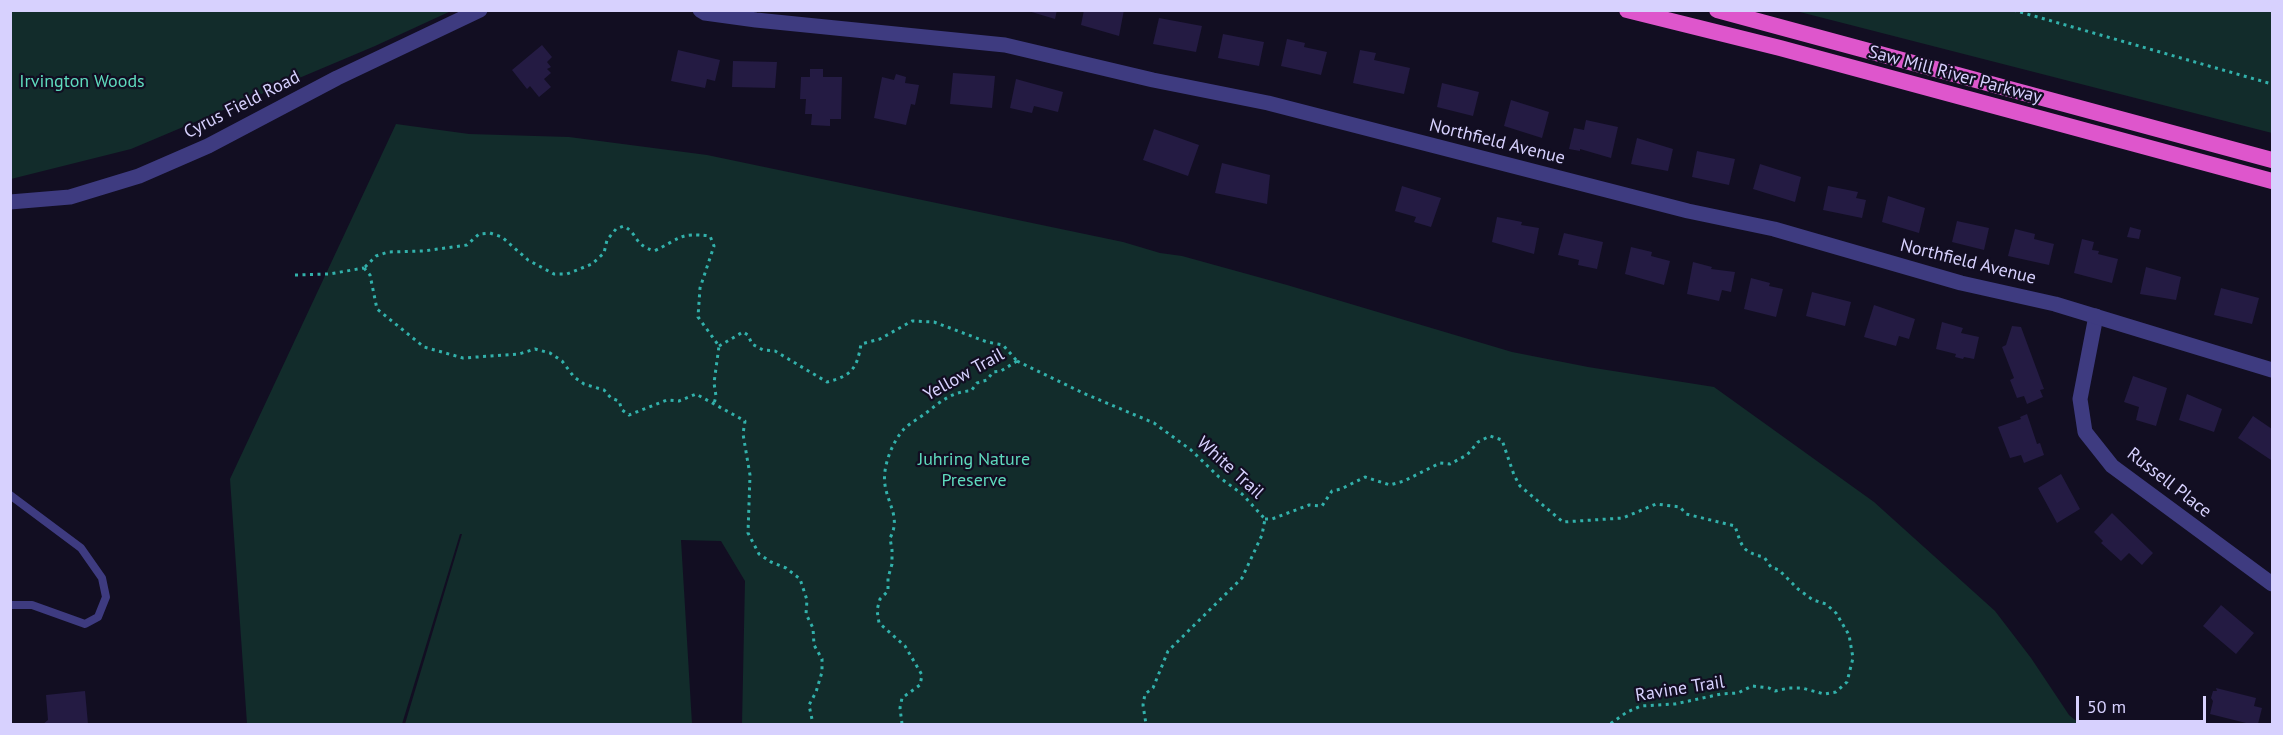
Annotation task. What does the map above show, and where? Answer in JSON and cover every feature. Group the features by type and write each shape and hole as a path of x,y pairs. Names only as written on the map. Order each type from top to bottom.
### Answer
{"highway":[{"name":"Saw Mill River Parkway","path":"1627,10 1790,51 2272,181"},
{"name":"Saw Mill River Parkway","path":"1718,10 2272,160"}],"street":[{"name":"Cyrus Field Road","path":"10,202 70,197 139,176 208,146 337,78 480,10"},
{"name":"Northfield Avenue","path":"700,10 705,13 756,20 1005,45 1153,80 1268,103 1688,211 1774,229 1961,283 2055,304 2272,370"},
{"name":"Russell Place","path":"2096,316 2080,399 2085,432 2112,466 2187,524 2272,584"}],"lane":[{"path":"10,495 81,548 102,578 106,597 98,616 85,624 32,605 10,605"}],"path":[{"path":"2013,10 2272,84"},
{"path":"295,275 329,274 364,268 376,256 388,252 424,251 467,245 479,234 490,233 502,237 528,260 554,274 567,274 592,264 604,253 607,240 616,229 624,226 631,231 641,247 654,251 680,236 693,234 710,236 714,246 700,288 698,317 719,346 714,383 716,396 714,404"},
{"path":"364,268 370,275 377,309 424,346 463,358 519,354 535,349 550,353 562,361 574,377 584,384 604,390 611,398 619,400 622,410 629,415 668,400 679,401 696,394 745,421 743,434 750,475 748,533 759,554 786,568 800,579 807,600 806,614 813,628 814,645 822,659 822,672 809,705 813,724"},
{"name":"White Trail","path":"719,346 742,332 748,335 753,344 763,350 775,351 827,382 848,375 855,367 861,344 880,339 912,321 934,322 987,342 1003,345 1017,361 1083,393 1154,423 1191,450 1219,477 1242,494 1265,519 1262,535 1242,578 1168,651 1154,688 1145,694 1143,705 1146,724"},
{"name":"Yellow Trail","path":"902,724 900,708 902,698 920,685 922,675 905,646 879,623 877,610 880,599 888,591 892,550 890,538 895,529 894,511 885,485 887,463 904,429 950,395 961,391 971,391 977,382 987,380 993,372 1001,371 1017,361"},
{"name":"Ravine Trail","path":"1265,519 1272,519 1309,505 1322,506 1332,491 1365,477 1390,484 1404,481 1440,463 1450,464 1467,455 1478,442 1490,436 1502,440 1514,476 1520,486 1563,522 1623,518 1656,504 1680,507 1686,514 1735,526 1742,547 1749,554 1764,557 1771,567 1779,570 1805,594 1813,600 1826,604 1836,613 1849,635 1853,658 1847,682 1836,692 1824,694 1802,688 1775,691 1752,686 1738,693 1721,694 1675,704 1641,706 1627,712 1610,724"}],"green space":[{"name":"Irvington Woods","path":"11,10 451,11 375,46 131,149 11,179"},
{"path":"1796,11 2272,11 2272,133"},
{"name":"Juhring Nature Preserve","path":"396,124 469,134 569,137 707,155 1182,256 1512,352 1588,367 1714,387 1874,502 1995,611 2031,658 2069,715 2080,724 742,724 745,581 721,541 681,540 692,724 405,724 462,534 460,534 402,724 247,724 230,479"}],"building":[{"path":"1025,10 1057,10 1055,19"},
{"path":"1084,10 1124,10 1119,36 1081,25"},
{"path":"1159,18 1202,26 1196,52 1153,44"},
{"path":"1223,34 1264,42 1259,66 1218,58"},
{"path":"1287,39 1305,43 1304,47 1327,52 1321,75 1281,66"},
{"path":"542,45 552,57 547,62 551,67 547,69 551,73 544,79 551,87 539,97 530,86 527,89 512,70"},
{"path":"678,50 720,60 715,81 707,79 705,88 671,81"},
{"path":"1360,50 1376,53 1374,60 1410,68 1404,94 1353,83"},
{"path":"733,61 777,62 775,88 732,87"},
{"path":"810,69 823,69 823,77 842,77 841,119 830,119 830,126 811,125 812,114 805,114 806,99 800,99 801,77 810,77"},
{"path":"953,73 995,76 992,108 950,104"},
{"path":"896,74 906,77 905,83 919,85 915,105 911,104 906,125 874,118 882,77 894,80"},
{"path":"1016,79 1063,92 1058,112 1034,106 1032,113 1010,108"},
{"path":"1442,83 1479,92 1473,116 1437,107"},
{"path":"1511,100 1549,112 1542,138 1504,126"},
{"path":"1586,120 1618,127 1611,158 1580,149 1580,151 1569,149 1574,128 1584,130"},
{"path":"1154,129 1199,145 1188,176 1143,160"},
{"path":"1637,138 1673,149 1668,171 1631,164"},
{"path":"1697,151 1735,159 1729,185 1692,177"},
{"path":"1222,163 1270,175 1267,204 1215,193"},
{"path":"1760,164 1801,177 1795,202 1753,189"},
{"path":"1402,186 1441,198 1431,227 1414,222 1416,217 1395,211"},
{"path":"1828,186 1858,192 1856,198 1866,200 1862,218 1823,210"},
{"path":"1888,196 1925,208 1919,233 1882,222"},
{"path":"1497,217 1539,228 1534,254 1492,242"},
{"path":"1957,221 1989,228 1984,250 1952,242"},
{"path":"2130,227 2141,230 2139,239 2127,237"},
{"path":"2015,229 2035,234 2034,239 2054,244 2049,265 2008,256"},
{"path":"1564,233 1603,242 1597,269 1578,265 1579,260 1558,255"},
{"path":"2082,239 2094,242 2092,250 2099,251 2098,254 2118,259 2112,283 2074,273"},
{"path":"1631,247 1652,252 1651,256 1670,261 1664,285 1625,274"},
{"path":"1693,262 1712,267 1711,269 1735,272 1731,292 1722,290 1719,301 1687,294"},
{"path":"2146,267 2181,277 2176,300 2140,294"},
{"path":"1751,278 1783,289 1776,317 1744,309"},
{"path":"2221,288 2259,298 2252,324 2214,315"},
{"path":"1812,292 1851,302 1845,326 1806,316"},
{"path":"1874,305 1915,319 1909,339 1899,336 1896,346 1864,337"},
{"path":"1942,322 1963,328 1961,333 1979,337 1974,359 1955,357 1956,354 1936,349"},
{"path":"2012,326 2021,327 2044,389 2040,390 2043,397 2027,404 2024,396 2017,398 2010,380 2014,378 2002,347 2006,345"},
{"path":"2133,376 2167,388 2156,426 2136,420 2139,407 2124,402"},
{"path":"2187,394 2222,409 2214,432 2179,420"},
{"path":"2027,414 2037,444 2040,443 2044,455 2024,463 2021,455 2010,458 1998,427 2021,419 2020,417"},
{"path":"2253,416 2272,429 2271,460 2238,438"},
{"path":"2061,474 2080,509 2057,523 2038,488"},
{"path":"2112,513 2153,553 2142,565 2129,553 2121,561 2101,543 2103,541 2094,532"},
{"path":"2221,605 2254,633 2236,654 2203,626"},
{"path":"2216,688 2256,698 2254,706 2262,708 2258,724 2210,714 2213,701 2211,698 2213,691 2217,691"},
{"path":"85,691 88,724 43,724 48,720 46,695"}]}
